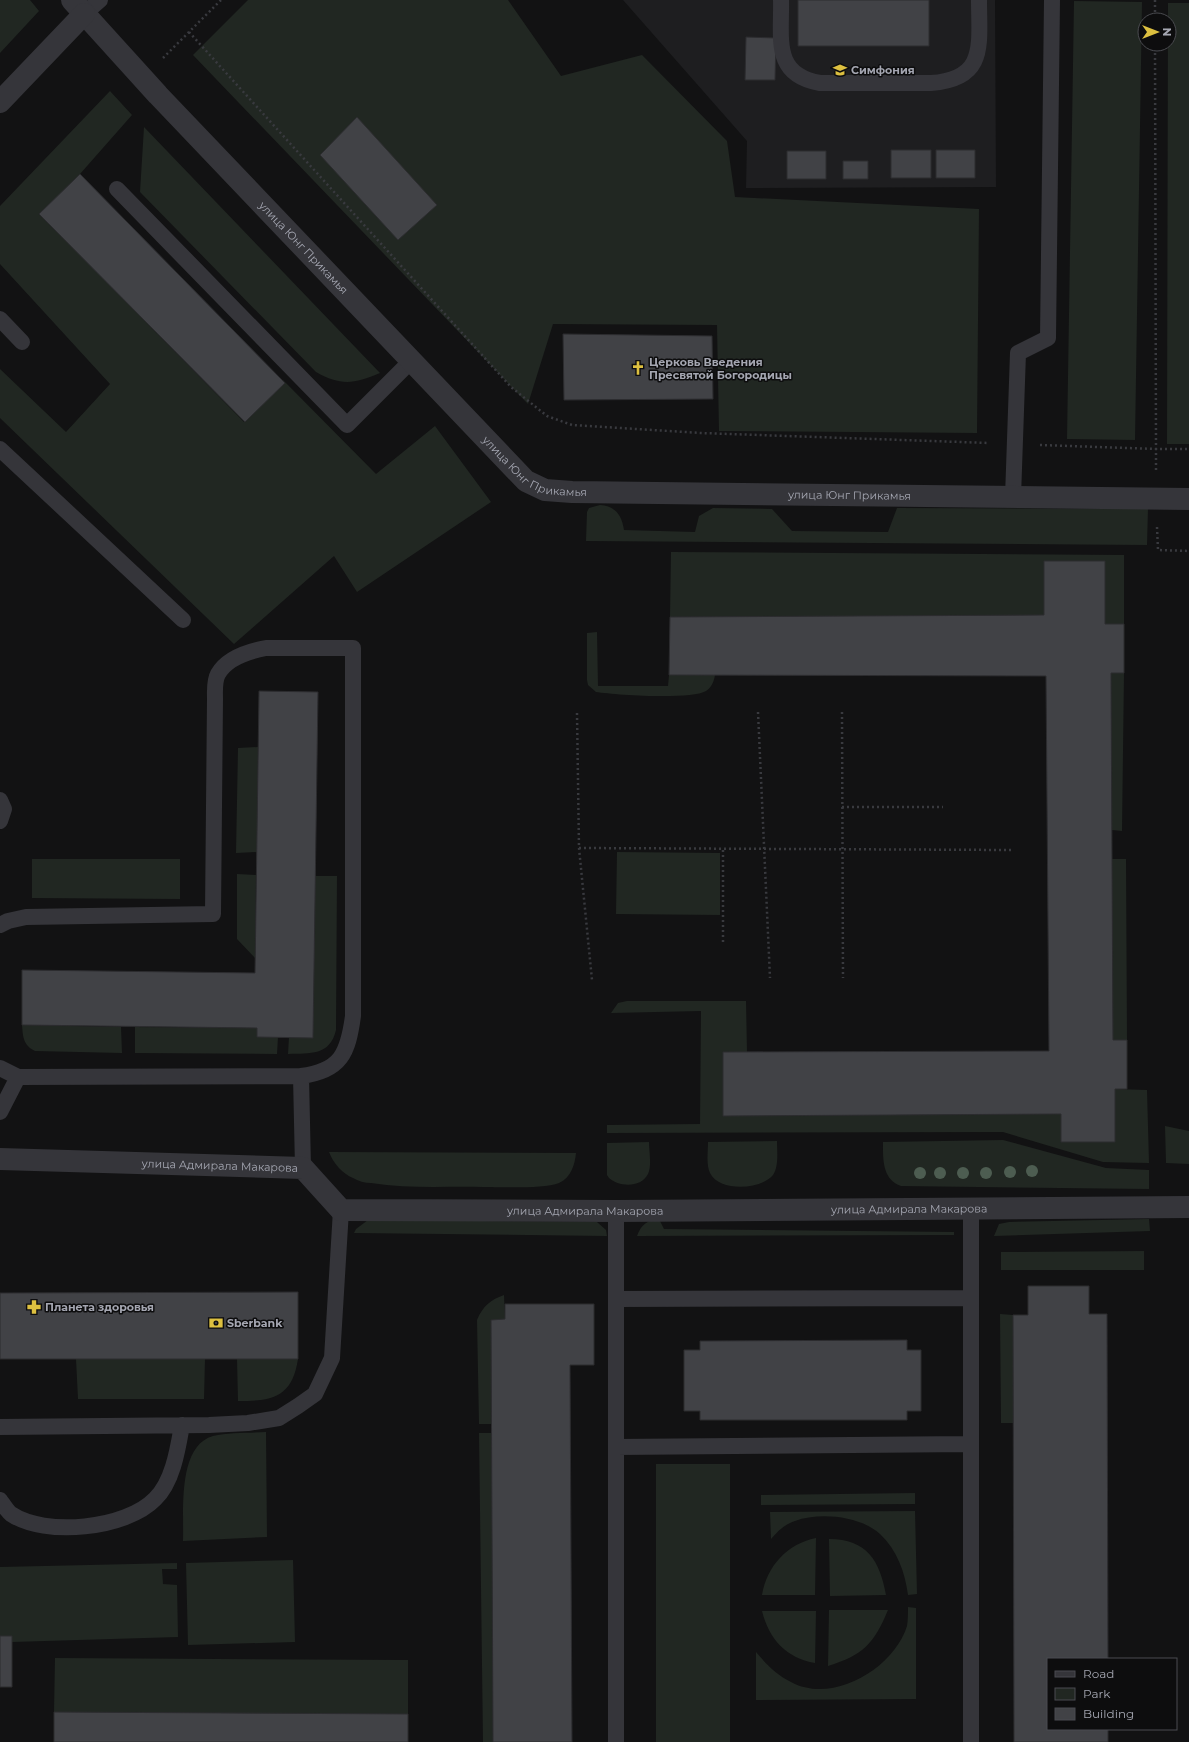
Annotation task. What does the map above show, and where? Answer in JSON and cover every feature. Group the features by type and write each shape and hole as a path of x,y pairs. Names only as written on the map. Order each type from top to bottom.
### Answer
{"street":[{"name":"улица Юнг Прикамья","path":"85,5 143,79 526,480 545,490 572,492 1189,499"},
{"path":"0,102 85,5"},
{"name":"улица Адмирала Макарова","path":"0,1159 302,1168 340,1210 616,1211 1189,1207"}],"lane":[{"path":"781,0 782,47 784,60 797,76 807,81 820,83 930,83 948,82 961,77 971,68 977,56 979,39 979,0"},
{"path":"1013,498 1018,353 1048,338 1052,0"},
{"path":"117,189 347,425 412,360"},
{"path":"0,320 22,342"},
{"path":"0,449 183,620"},
{"path":"0,925 8,921 26,918 213,914 215,699 218,674 232,660 253,650 353,648 353,1016 350,1038 344,1053 337,1063 328,1070 317,1074 301,1076 18,1077 0,1068"},
{"path":"0,800 4,809 0,821"},
{"path":"301,1076 302,1168"},
{"path":"0,1112 18,1077"},
{"path":"971,1208 971,1742"},
{"path":"0,1427 182,1426 248,1423 279,1418 315,1394 332,1358 340,1210"},
{"path":"616,1211 616,1742"},
{"path":"616,1299 971,1298"},
{"path":"0,1500 10,1514 28,1523 51,1527 110,1523 137,1513 156,1499 165,1484 177,1456 182,1426"},
{"path":"616,1446 971,1444"}],"path":[{"path":"143,79 221,0"},
{"path":"1155,0 1155,12"},
{"path":"190,32 512,387 547,416 572,425 701,433 1156,449 1155,52"},
{"path":"1158,550 1189,551"},
{"path":"758,712 770,978"},
{"path":"842,712 843,978"},
{"path":"576,713 579,848 592,980"},
{"path":"842,807 943,807"},
{"path":"579,848 723,850 1011,850"},
{"path":"723,850 723,945"}],"shaded area":[{"name":"Симфония","path":"623,0 995,0 996,187 746,188 747,141"}],"green space":[{"path":"0,0 30,0 39,11 0,53"},
{"path":"248,0 508,0 561,76 642,55 727,141 735,197 979,209 977,433 719,431 717,325 553,324 528,404 193,55"},
{"path":"1074,1 1142,2 1142,12 1137,12 1137,52 1141,52 1135,440 1067,439"},
{"path":"1168,3 1189,3 1189,444 1167,444 1168,52 1177,52 1177,12 1168,12"},
{"path":"110,91 132,115 80,174 40,214 244,422 283,380 376,474 435,426 491,502 357,592 334,556 234,644 0,418 0,369 66,432 110,384 0,264 0,206"},
{"path":"144,127 380,373 348,382 333,380 316,372 140,192"},
{"path":"600,505 610,507 617,512 622,520 624,530 695,532 699,516 713,508 772,509 792,531 888,532 897,508 1148,509 1147,545 586,541 587,512 589,508"},
{"path":"671,552 1124,555 1124,624 1105,624 1104,561 1044,561 1044,615 670,617"},
{"path":"597,632 598,686 668,686 669,675 715,675 712,684 706,691 698,694 685,695 636,695 596,692 588,685 587,680 587,633"},
{"path":"1111,673 1124,673 1122,831 1112,830"},
{"path":"258,747 257,852 236,853 238,748"},
{"path":"617,852 720,853 720,915 616,914"},
{"path":"32,859 180,859 180,899 32,898"},
{"path":"1112,859 1126,859 1127,1040 1113,1040"},
{"path":"237,874 256,875 255,958 237,939"},
{"path":"315,876 337,876 336,1030 329,1045 324,1049 311,1053 288,1054 289,1037"},
{"path":"627,1001 746,1001 747,1052 723,1052 723,1116 1061,1114 1061,1142 1115,1142 1115,1089 1147,1090 1149,1163 1103,1162 1003,1132 607,1133 607,1125 700,1124 701,1011 611,1013 618,1003"},
{"path":"22,1025 121,1027 122,1053 35,1051 28,1046 23,1037"},
{"path":"135,1027 257,1028 278,1037 277,1054 135,1053"},
{"path":"1165,1126 1189,1131 1189,1164 1166,1163"},
{"path":"1003,1140 1106,1168 1149,1170 1149,1189 901,1186 890,1179 885,1168 883,1142"},
{"path":"777,1141 775,1171 767,1180 759,1184 740,1187 731,1186 715,1179 710,1173 708,1162 708,1142"},
{"path":"649,1142 650,1167 645,1179 630,1185 618,1183 609,1178 607,1175 607,1143"},
{"path":"329,1152 576,1153 575,1162 567,1178 552,1185 533,1187 413,1187 385,1185 357,1180 342,1171 333,1160"},
{"path":"659,1219 664,1229 954,1232 954,1235 637,1236 640,1229 645,1224"},
{"path":"1149,1219 1150,1231 994,1236 999,1224 1009,1222"},
{"path":"368,1220 597,1222 606,1230 607,1236 354,1233 356,1229"},
{"path":"1144,1251 1144,1270 1001,1270 1001,1252"},
{"path":"504,1295 505,1319 491,1320 492,1424 479,1424 477,1320 488,1304"},
{"path":"1000,1314 1013,1315 1013,1423 1001,1423"},
{"path":"76,1359 205,1359 204,1399 78,1399"},
{"path":"237,1359 298,1359 291,1382 278,1395 261,1400 238,1401"},
{"path":"266,1432 267,1537 183,1541 183,1498 185,1481 188,1466 193,1453 201,1442 213,1436 232,1433"},
{"path":"479,1433 492,1433 493,1742 483,1742"},
{"path":"656,1464 730,1464 730,1742 656,1742"},
{"path":"915,1493 915,1504 761,1505 761,1495"},
{"path":"915,1511 917,1594 908,1595 905,1578 896,1554 886,1540 872,1528 862,1523 839,1517 828,1516 805,1518 788,1524 771,1539 770,1512"},
{"path":"816,1538 815,1595 762,1595 768,1575 780,1558 796,1545"},
{"path":"829,1539 853,1543 870,1554 880,1572 886,1595 830,1596"},
{"path":"293,1560 295,1642 188,1645 186,1563"},
{"path":"177,1563 177,1569 162,1569 163,1584 177,1585 178,1637 12,1642 12,1636 0,1636 0,1567"},
{"path":"908,1607 916,1608 916,1699 756,1700 756,1652 772,1669 791,1682 808,1688 825,1689 843,1685 860,1678 876,1668 889,1656 900,1641 907,1626"},
{"path":"829,1610 888,1610 878,1632 866,1647 840,1662 828,1666"},
{"path":"762,1611 816,1611 815,1663 795,1657 780,1646 769,1630"},
{"path":"55,1658 408,1660 408,1714 54,1712"}],"building":[{"path":"798,0 929,0 929,46 798,46"},
{"path":"746,37 776,38 775,80 745,80"},
{"path":"357,117 437,205 398,240 320,155"},
{"path":"891,150 931,150 931,178 891,178"},
{"path":"936,150 975,150 975,178 936,178"},
{"path":"787,151 826,151 826,179 787,179"},
{"path":"843,161 868,161 868,179 843,179"},
{"path":"80,174 285,383 245,422 39,214"},
{"name":"Церковь Введения Пресвятой Богородицы","path":"563,334 712,336 713,399 564,400"},
{"path":"1044,561 1105,561 1105,624 1124,624 1124,673 1111,673 1113,1040 1127,1040 1127,1089 1115,1089 1115,1142 1061,1142 1061,1114 723,1116 723,1052 1049,1051 1046,676 669,675 670,617 1044,615"},
{"path":"259,691 318,692 313,1038 257,1037 257,1028 22,1025 22,970 255,973"},
{"path":"1028,1286 1089,1286 1089,1314 1107,1314 1108,1658 1047,1658 1047,1730 1108,1730 1108,1742 1014,1742 1013,1315 1028,1315"},
{"path":"298,1292 298,1359 0,1359 0,1293"},
{"path":"505,1304 594,1304 594,1365 570,1365 572,1742 493,1742 491,1320 505,1319"},
{"path":"907,1340 907,1350 921,1350 921,1411 907,1411 907,1420 700,1420 700,1411 684,1411 684,1350 700,1350 700,1341"},
{"path":"0,1636 12,1636 12,1687 0,1687"},
{"path":"54,1712 408,1714 408,1742 54,1742"}],"place":[{"name":"Симфония","path":"840,70"},
{"name":"Церковь Введения Пресвятой Богородицы","path":"638,368"},
{"name":"Планета здоровья","path":"34,1307"},
{"name":"Sberbank","path":"216,1323"}]}
